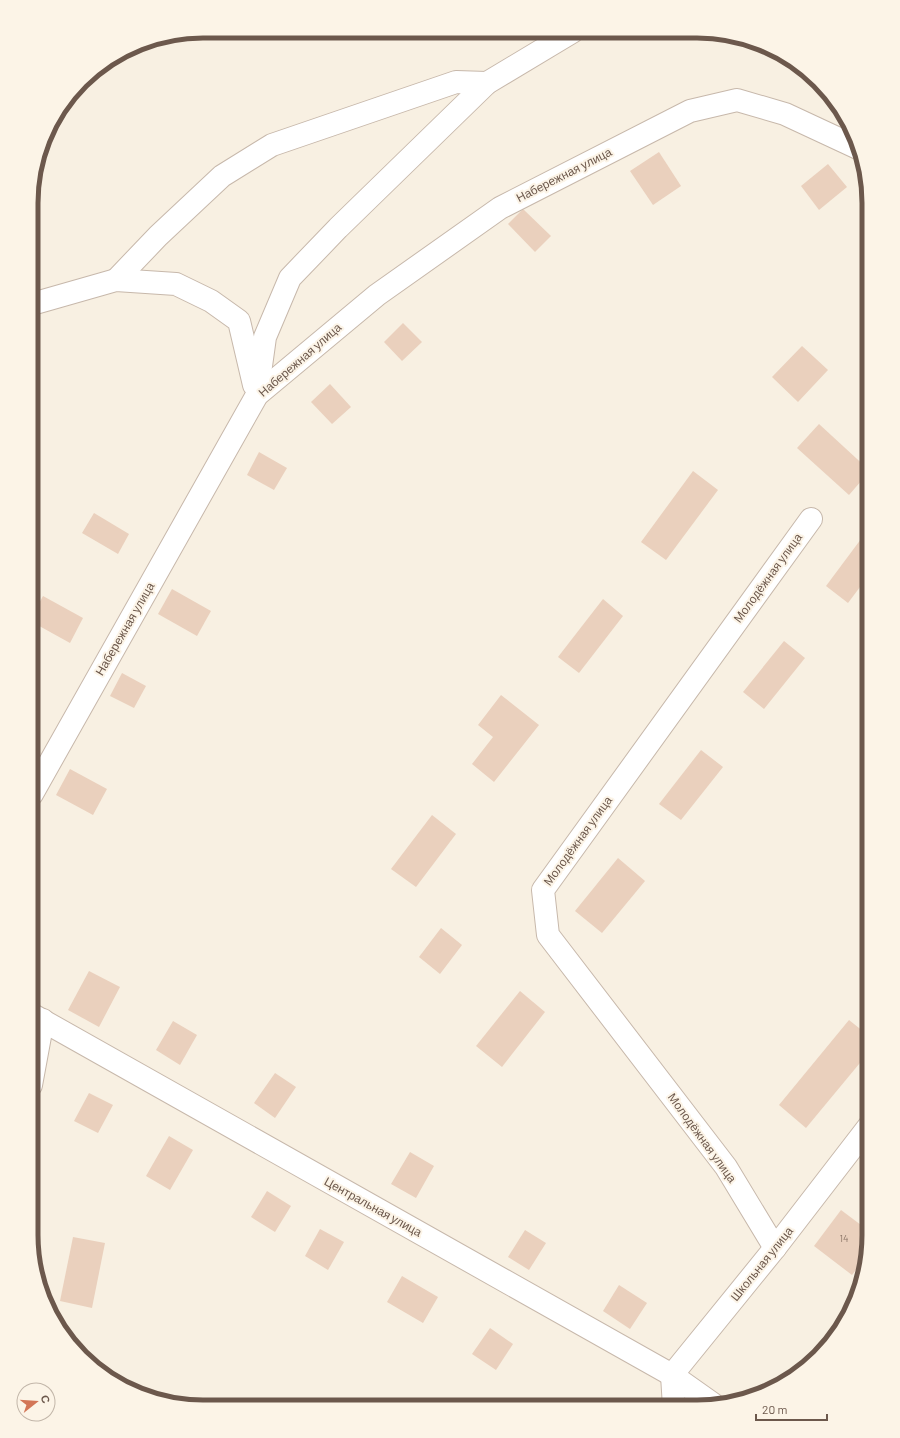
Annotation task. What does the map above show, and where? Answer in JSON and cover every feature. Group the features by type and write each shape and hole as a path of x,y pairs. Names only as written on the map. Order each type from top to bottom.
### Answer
{"street":[{"path":"257,395 265,337 290,278 338,228 487,84 562,38"},
{"path":"116,280 158,236 222,176 272,145 456,82 487,84"},
{"name":"Набережная улица","path":"38,783 257,395 377,295 500,208 690,111 737,100 785,114 851,145"},
{"path":"38,302 116,280 176,284 211,301 239,321 257,395"},
{"name":"Молодёжная улица","path":"775,1248 726,1168 548,935 543,890 811,519"},
{"name":"Центральная улица","path":"38,1018 672,1375 706,1400"},
{"name":"Школьная улица","path":"672,1375 775,1248 862,1135"},
{"path":"672,1375 674,1400"}],"building":[{"path":"659,152 681,186 653,205 630,171"},
{"path":"828,164 847,187 819,210 801,186"},
{"path":"523,209 551,236 535,252 508,224"},
{"path":"403,323 422,342 402,361 384,342"},
{"path":"802,346 828,370 798,402 772,377"},
{"path":"330,384 351,407 332,424 311,402"},
{"path":"819,424 862,464 862,480 849,495 797,448"},
{"path":"259,452 287,468 274,490 247,475"},
{"path":"693,471 718,490 666,560 641,542"},
{"path":"94,513 129,534 118,554 82,533"},
{"path":"862,538 862,584 848,603 826,586"},
{"path":"172,589 211,611 197,636 158,614"},
{"path":"43,596 83,618 70,643 38,625 38,605"},
{"path":"603,599 623,616 579,673 558,657"},
{"path":"784,641 805,658 764,709 743,692"},
{"path":"122,673 146,686 134,708 110,696"},
{"path":"501,695 539,725 494,782 472,764 493,737 478,725"},
{"path":"701,750 723,767 681,820 659,804"},
{"path":"70,769 107,789 93,815 56,795"},
{"path":"432,815 456,834 416,887 391,869"},
{"path":"618,858 645,881 602,933 575,911"},
{"path":"441,928 462,945 440,974 419,957"},
{"path":"89,971 120,987 99,1027 68,1010"},
{"path":"520,991 545,1012 502,1067 476,1046"},
{"path":"849,1020 862,1030 862,1060 806,1128 779,1105"},
{"path":"173,1021 197,1035 180,1065 156,1050"},
{"path":"275,1073 296,1087 275,1118 254,1103"},
{"path":"89,1093 113,1105 98,1133 74,1121"},
{"path":"169,1136 193,1150 170,1190 146,1176"},
{"path":"410,1152 434,1166 416,1198 391,1184"},
{"path":"267,1191 291,1206 275,1232 251,1217"},
{"path":"841,1210 862,1226 862,1246 859,1266 852,1275 814,1246"},
{"path":"320,1229 344,1242 328,1270 305,1256"},
{"path":"525,1230 546,1243 529,1270 508,1257"},
{"path":"73,1237 105,1243 92,1308 60,1301"},
{"path":"402,1276 438,1297 423,1323 387,1302"},
{"path":"619,1285 647,1303 630,1329 603,1311"},
{"path":"490,1328 513,1344 496,1370 472,1354"}]}
